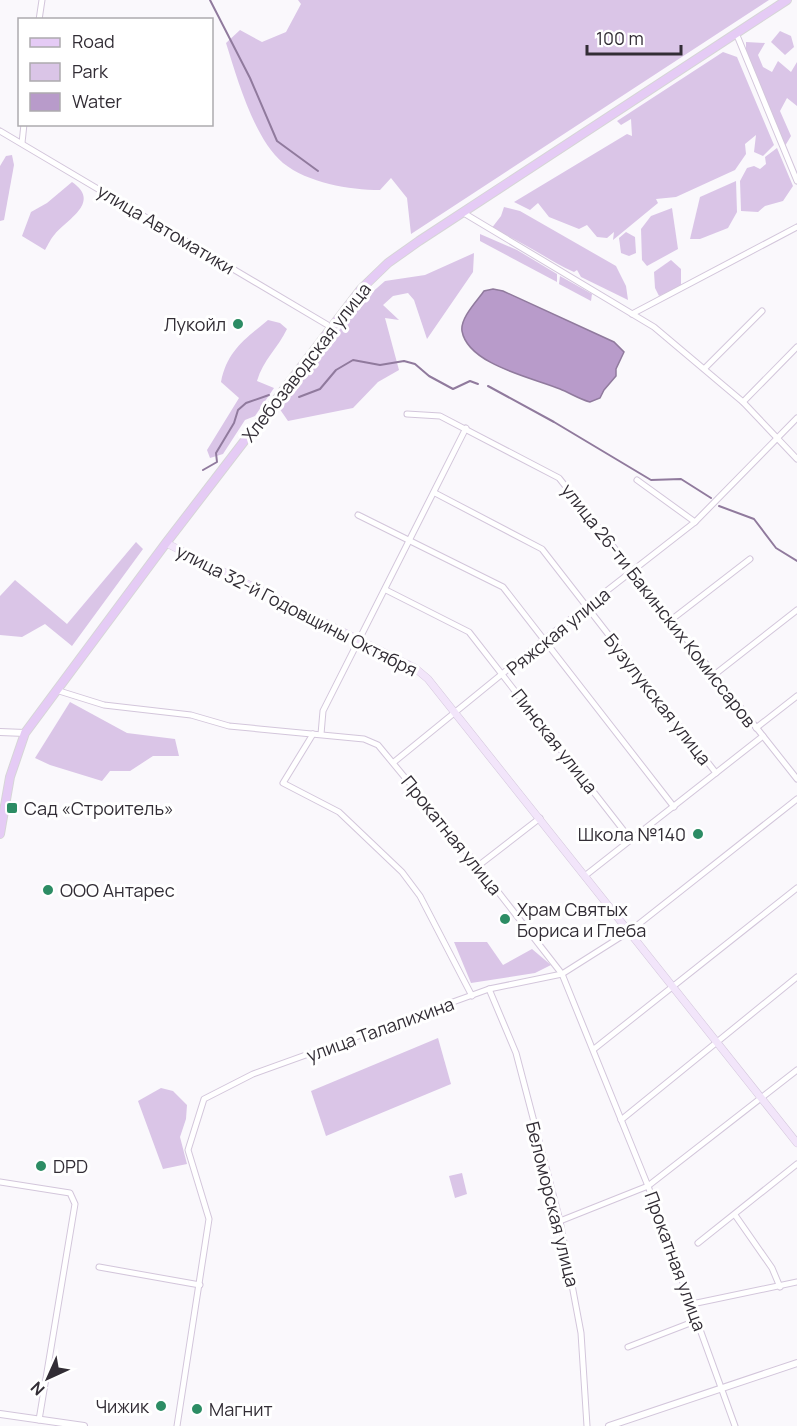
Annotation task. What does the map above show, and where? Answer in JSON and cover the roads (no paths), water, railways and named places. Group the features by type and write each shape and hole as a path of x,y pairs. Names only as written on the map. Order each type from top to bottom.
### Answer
{"main road":[{"name":"Хлебозаводская улица","path":"0,834 10,777 25,734 166,543 361,289 388,263 462,212 787,0"},
{"name":"улица 32-й Годовщины Октября","path":"166,543 415,668 428,679 586,874 797,1143"}],"street":[{"path":"39,18 42,0"},
{"path":"736,33 797,181"},
{"path":"22,143 24,126"},
{"name":"улица Автоматики","path":"0,131 331,327"},
{"path":"462,212 654,327 743,402 797,459"},
{"path":"632,314 797,227"},
{"path":"705,368 762,311"},
{"path":"743,402 797,347"},
{"name":"улица 26-ти Бакинских Комиссаров","path":"407,414 440,416 559,478 797,779"},
{"name":"Ряжская улица","path":"394,762 545,639 695,522 797,418"},
{"path":"321,734 323,711 466,428"},
{"path":"637,480 695,522"},
{"name":"Бузулукская улица","path":"435,493 542,549 716,773"},
{"path":"358,515 503,587 674,807"},
{"path":"671,620 750,559"},
{"name":"Пинская улица","path":"386,590 469,632 504,674 631,840"},
{"path":"714,675 797,610"},
{"name":"Прокатная улица","path":"56,690 104,705 191,715 230,726 364,739 378,745 394,762 562,974 648,1186 735,1426"},
{"path":"756,728 797,696"},
{"path":"0,732 25,734"},
{"path":"313,734 283,783 339,812 402,872 420,896 472,996"},
{"path":"586,874 763,736"},
{"path":"562,974 630,931 797,799"},
{"path":"478,866 540,818"},
{"path":"594,1049 797,888"},
{"name":"улица Талалихина","path":"200,1285 209,1219 188,1150 204,1099 253,1074 489,989 562,974"},
{"path":"621,1120 716,1040 797,977"},
{"name":"Беломорская улица","path":"489,989 516,1053 560,1221 581,1333 587,1426"},
{"path":"560,1221 648,1186 797,1070"},
{"path":"698,1243 797,1164"},
{"path":"0,1182 70,1193 75,1204 69,1253 64,1265 39,1420"},
{"path":"735,1215 772,1268 780,1287"},
{"path":"99,1267 200,1285 177,1426"},
{"path":"692,1304 797,1282"},
{"path":"628,1347 698,1320"},
{"path":"609,1426 797,1363"},
{"path":"0,1414 84,1426"}],"water":[{"path":"493,289 503,291 614,342 624,352 616,369 616,376 600,398 590,402 586,401 560,389 503,369 476,353 467,343 462,326 466,315 484,291"}],"waterway":[{"path":"210,0 250,78 277,141 318,171"},
{"path":"299,397 320,389 336,370 353,360 380,365 404,361 415,364 429,376 453,389 470,381 478,384"},
{"path":"488,386 651,480 681,479 711,498"},
{"path":"203,470 217,462 216,453 234,423 238,410 246,403 269,395"},
{"path":"719,506 754,519 776,548 797,561"}],"place":[{"name":"Лукойл","path":"238,324"},
{"name":"Сад «Строитель»","path":"12,808"},
{"name":"Школа №140","path":"698,834"},
{"name":"ООО Антарес","path":"48,890"},
{"name":"Храм Святых Бориса и Глеба","path":"505,919"},
{"name":"DPD","path":"41,1166"},
{"name":"Чижик","path":"161,1406"},
{"name":"Магнит","path":"197,1409"}]}
